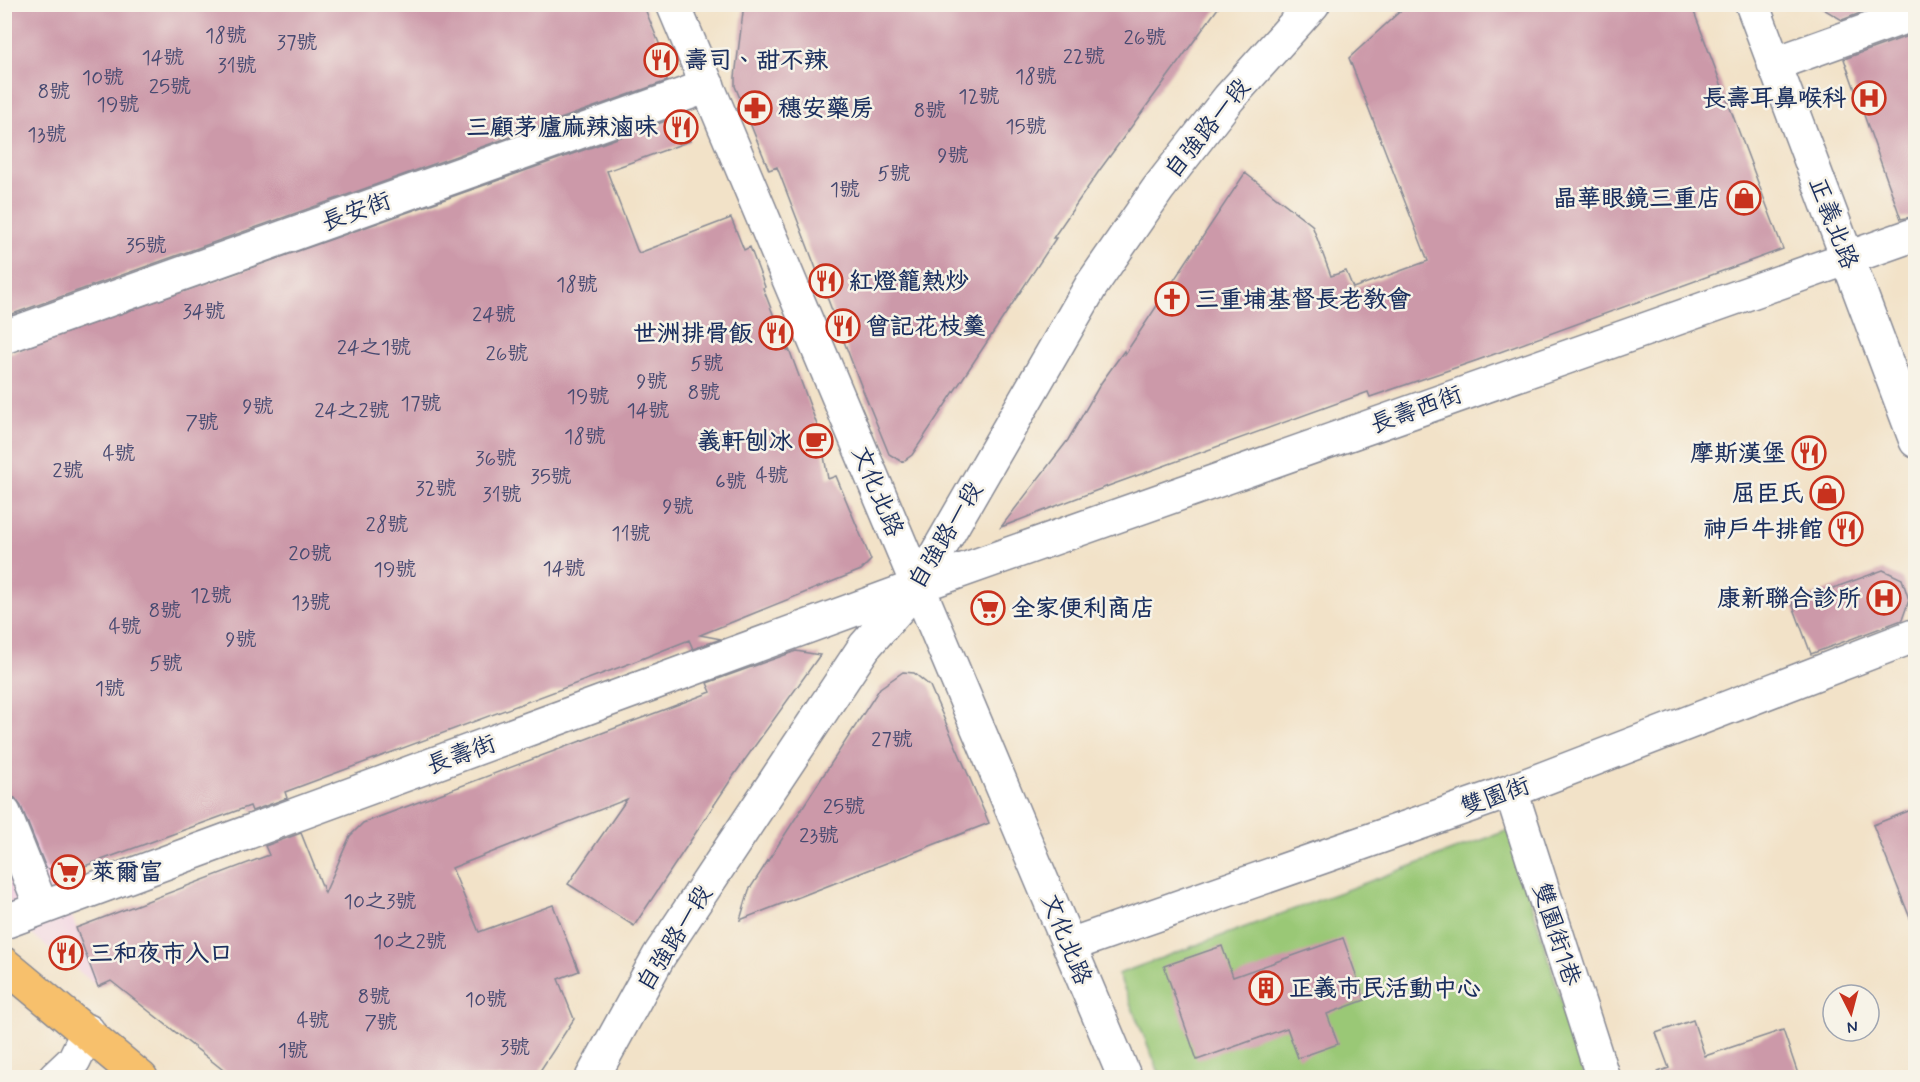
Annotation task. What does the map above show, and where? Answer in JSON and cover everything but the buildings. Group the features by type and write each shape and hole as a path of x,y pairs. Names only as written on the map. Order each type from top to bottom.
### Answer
{"main road":[{"path":"4,964 141,1077"}],"street":[{"name":"文化北路","path":"674,4 1125,1077"},
{"name":"自強路一段","path":"592,1077 659,956 865,646 918,586 1091,286 1158,189 1229,98 1313,4"},
{"name":"正義北路","path":"1752,4 1916,441"},
{"path":"1774,64 1916,13"},
{"name":"長安街","path":"4,337 708,86"},
{"name":"長壽西街","path":"918,586 1847,256 1916,234"},
{"name":"長壽街","path":"4,922 918,586"},
{"name":"雙園街","path":"1070,945 1511,791 1916,635"},
{"name":"雙園街1巷","path":"1511,791 1603,1077"},
{"path":"4,813 42,908"},
{"path":"55,1077 74,1060 88,1031"}],"shaded area":[{"path":"4,744 100,988 18,924 5,890"}],"green space":[{"path":"1509,830 1585,1077 1161,1077 1118,974"}],"place":[{"name":"壽司、甜不辣","path":"661,60"},
{"name":"長壽耳鼻喉科","path":"1869,98"},
{"name":"穗安藥房","path":"755,108"},
{"name":"三顧茅廬麻辣滷味","path":"681,127"},
{"name":"晶華眼鏡三重店","path":"1744,198"},
{"name":"紅燈籠熱炒","path":"826,281"},
{"name":"三重埔基督長老教會","path":"1172,299"},
{"name":"曾記花枝羹","path":"843,326"},
{"name":"世洲排骨飯","path":"776,333"},
{"name":"義軒刨冰","path":"816,441"},
{"name":"摩斯漢堡","path":"1809,453"},
{"name":"屈臣氏","path":"1827,493"},
{"name":"神戶牛排館","path":"1846,529"},
{"name":"康新聯合診所","path":"1884,598"},
{"name":"全家便利商店","path":"988,608"},
{"name":"萊爾富","path":"68,872"},
{"name":"三和夜市入口","path":"66,953"},
{"name":"正義市民活動中心","path":"1266,988"}]}
